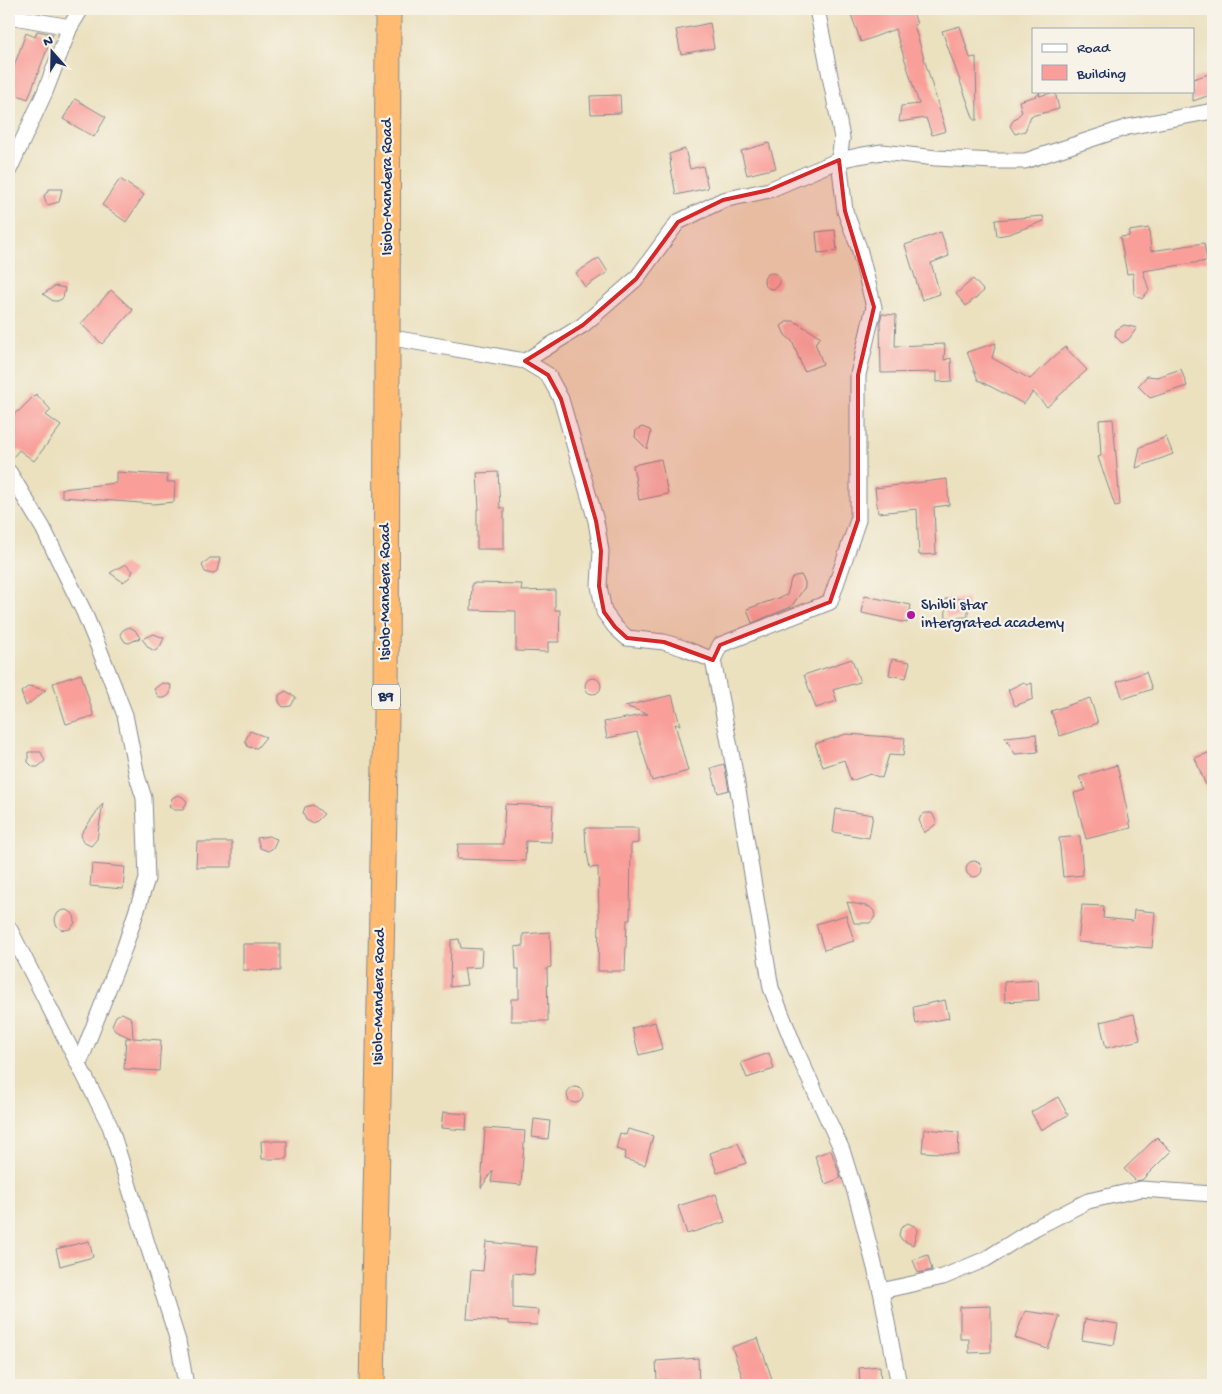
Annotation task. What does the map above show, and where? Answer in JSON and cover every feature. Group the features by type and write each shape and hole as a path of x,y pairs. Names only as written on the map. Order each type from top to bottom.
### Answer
{"highway":[{"name":"Isiolo-Mandera Road","path":"372,1385 386,726 388,9"}],"street":[{"path":"9,170 45,92 70,27 81,9"},
{"path":"817,9 842,138 839,160 845,211 859,248 874,307 858,375 858,520 830,602 720,645 712,660 736,778 771,988 795,1048 842,1150 881,1290 899,1385"},
{"path":"9,16 70,27"},
{"path":"525,360 583,325 636,279 678,222 723,200 769,190 839,160 882,152 936,158 994,161 1025,160 1128,127 1213,111"},
{"path":"387,337 525,360 548,375 561,399 596,521 601,551 599,586 604,612 615,627 627,638 664,642 712,660"},
{"path":"9,472 43,528 94,636 126,715 137,776 144,798 147,879 125,946 79,1064"},
{"path":"9,928 110,1126 178,1341 186,1385"},
{"path":"881,1290 943,1277 986,1259 1035,1228 1088,1201 1141,1189 1213,1194"}],"highlighted area":[{"path":"839,160 845,211 874,307 858,375 858,520 830,602 720,645 713,660 664,642 627,638 615,627 604,612 599,586 601,551 596,521 561,399 548,375 525,361 583,325 636,279 678,222 723,200 769,190"}],"building":[{"path":"849,9 912,9 917,24 914,25 946,131 932,135 926,118 899,122 901,106 919,104 895,29 861,42"},
{"path":"710,23 714,48 681,54 676,30"},
{"path":"960,26 970,58 976,57 977,120 974,120 942,31"},
{"path":"37,31 53,34 28,99 9,92 9,80 26,33 35,37"},
{"path":"1209,74 1213,94 1193,101 1194,79"},
{"path":"1040,92 1039,96 1055,92 1059,109 1031,116 1025,131 1015,134 1010,126 1022,112 1019,101 1036,96"},
{"path":"620,95 621,113 591,114 590,96"},
{"path":"75,99 106,117 94,137 63,119"},
{"path":"769,143 776,168 747,175 741,151"},
{"path":"685,149 690,169 703,166 708,188 676,195 669,154"},
{"path":"120,179 144,195 126,222 102,205"},
{"path":"49,189 62,189 59,202 47,205 44,196"},
{"path":"1043,216 1044,221 1009,234 997,236 995,220"},
{"path":"1149,228 1151,251 1204,243 1207,261 1143,271 1149,290 1142,299 1134,294 1133,273 1127,274 1120,237 1129,236 1129,231"},
{"path":"835,230 837,251 818,253 816,232"},
{"path":"941,232 949,256 931,263 940,294 922,300 905,245"},
{"path":"599,258 608,272 585,287 576,273"},
{"path":"772,273 778,275 780,281 778,287 772,289 766,287 764,281 766,275"},
{"path":"973,279 984,291 966,306 956,294"},
{"path":"55,286 65,288 63,298 58,301 53,301 43,294"},
{"path":"111,290 133,310 102,344 81,324"},
{"path":"882,314 896,315 895,346 945,344 944,360 951,358 952,381 937,382 937,372 881,373 880,321"},
{"path":"788,321 794,321 821,337 815,343 823,364 804,371 792,341 785,335 781,326"},
{"path":"1124,325 1137,328 1129,339 1122,343 1115,336 1116,330"},
{"path":"996,343 992,358 1030,379 1065,347 1087,370 1047,407 1033,392 1024,404 978,380 967,352"},
{"path":"1181,369 1187,386 1150,398 1138,386 1147,376 1157,377"},
{"path":"36,394 51,410 46,415 61,426 34,461 19,450 9,462 9,422 17,411"},
{"path":"1113,419 1120,505 1115,506 1098,457 1101,456 1099,420"},
{"path":"642,427 650,430 651,433 647,449 635,437 636,430"},
{"path":"1166,437 1173,454 1136,468 1140,447"},
{"path":"661,459 668,494 639,500 633,465"},
{"path":"116,472 168,475 167,482 175,482 174,502 154,504 62,497 62,489 116,483"},
{"path":"498,472 500,508 504,508 504,549 477,549 477,509 479,509 477,473"},
{"path":"947,479 949,505 934,507 936,554 919,555 917,509 878,513 875,488"},
{"path":"210,558 220,558 217,571 212,574 205,572 202,565"},
{"path":"125,564 133,571 130,577 123,582 110,573"},
{"path":"801,575 805,582 805,587 791,607 752,623 747,609 787,595 791,579"},
{"path":"472,583 522,584 521,591 555,590 555,610 560,610 559,642 548,642 548,652 516,651 516,611 471,610"},
{"path":"865,596 911,605 907,623 862,613"},
{"path":"968,598 968,617 946,618 945,599"},
{"path":"129,627 135,630 140,638 129,643 125,642 120,634"},
{"path":"154,634 164,638 160,647 155,651 149,648 142,639"},
{"path":"852,659 860,682 833,690 837,701 816,708 804,675"},
{"path":"892,659 910,662 906,678 889,675"},
{"path":"1146,672 1152,689 1123,699 1117,682"},
{"path":"81,674 94,716 66,724 53,683"},
{"path":"590,678 596,678 601,683 599,692 590,694 585,689 585,683"},
{"path":"1024,682 1026,685 1032,683 1033,699 1015,706 1008,690"},
{"path":"162,683 171,685 170,694 165,698 159,698 154,689"},
{"path":"29,686 46,690 26,706 21,692"},
{"path":"286,691 296,697 291,706 283,707 279,702 279,695"},
{"path":"672,695 680,725 675,724 688,771 652,781 637,732 607,738 604,722 648,714 625,706"},
{"path":"1090,698 1098,723 1060,736 1051,711"},
{"path":"250,731 266,737 257,748 248,747 245,741"},
{"path":"846,734 905,738 903,756 889,755 882,778 870,774 851,781 844,760 823,767 815,744"},
{"path":"1036,734 1038,752 1015,754 1005,737"},
{"path":"1213,751 1213,801 1212,801 1195,758"},
{"path":"28,752 41,752 45,761 38,767 33,767 28,762"},
{"path":"724,764 729,790 718,793 711,768"},
{"path":"1117,765 1131,828 1086,839 1074,793 1086,790 1079,777"},
{"path":"178,795 187,802 183,810 175,810 169,807 172,798"},
{"path":"103,803 97,839 91,846 83,842 81,834"},
{"path":"505,804 553,806 551,842 526,841 525,861 457,859 458,844 503,844"},
{"path":"313,805 324,814 312,823 306,820 303,813 305,807"},
{"path":"836,809 873,815 869,838 833,832"},
{"path":"925,813 932,813 936,821 935,825 924,833 919,820"},
{"path":"585,828 638,828 638,843 631,844 630,920 627,920 625,971 598,971 598,867 590,868"},
{"path":"268,836 277,839 273,848 268,851 260,848 257,838"},
{"path":"1080,836 1083,875 1063,877 1059,838"},
{"path":"197,842 232,842 232,867 196,867"},
{"path":"974,861 980,863 982,869 980,875 974,877 968,875 966,869 968,863"},
{"path":"92,864 125,867 123,889 90,886"},
{"path":"847,902 870,907 874,911 875,917 870,923 854,923"},
{"path":"1082,905 1104,906 1103,918 1133,921 1134,910 1155,912 1152,948 1078,942"},
{"path":"65,910 72,913 75,920 72,927 65,930 58,927 55,920 58,913"},
{"path":"846,915 854,941 824,950 816,924"},
{"path":"550,932 551,967 547,968 548,1021 511,1021 511,999 519,999 519,969 516,969 515,947 523,946 523,934"},
{"path":"459,939 461,948 482,949 481,967 464,968 467,985 450,987 451,940"},
{"path":"243,944 280,944 280,971 243,970"},
{"path":"1038,980 1039,1000 1005,1002 1004,982"},
{"path":"945,1000 949,1018 916,1024 913,1007"},
{"path":"122,1013 130,1017 132,1021 133,1038 161,1040 159,1071 124,1069 126,1038 131,1038 115,1031 112,1025 116,1016"},
{"path":"1134,1014 1140,1040 1106,1048 1100,1022"},
{"path":"655,1022 662,1049 639,1055 632,1028"},
{"path":"769,1053 774,1069 747,1078 741,1063"},
{"path":"572,1087 578,1087 583,1092 581,1101 572,1103 567,1098 567,1092"},
{"path":"1058,1097 1068,1115 1041,1130 1031,1112"},
{"path":"443,1112 467,1114 466,1130 441,1128"},
{"path":"534,1119 550,1121 548,1139 532,1137"},
{"path":"485,1128 525,1131 521,1185 491,1182 493,1170 481,1188"},
{"path":"628,1129 653,1136 645,1165 624,1159 626,1152 616,1149 620,1133 626,1135"},
{"path":"924,1129 959,1132 958,1154 922,1152"},
{"path":"1157,1137 1171,1151 1142,1180 1136,1181 1124,1169"},
{"path":"261,1141 287,1141 287,1159 262,1159"},
{"path":"738,1143 746,1163 717,1173 710,1153"},
{"path":"831,1150 841,1178 825,1184 815,1156"},
{"path":"716,1194 725,1222 687,1234 678,1206"},
{"path":"908,1223 916,1227 917,1231 913,1245 902,1240 899,1235 901,1227"},
{"path":"89,1241 93,1257 60,1266 56,1249"},
{"path":"486,1242 537,1247 534,1275 513,1273 513,1308 538,1310 537,1325 509,1324 509,1321 467,1319 471,1270 483,1271"},
{"path":"928,1255 932,1270 918,1273 913,1260"},
{"path":"991,1306 991,1352 969,1353 969,1339 960,1339 960,1307"},
{"path":"1025,1311 1060,1316 1048,1349 1015,1338"},
{"path":"1085,1319 1118,1324 1114,1345 1082,1340"},
{"path":"758,1338 774,1385 745,1385 732,1347"},
{"path":"698,1358 699,1385 669,1385 668,1380 657,1380 656,1361"},
{"path":"880,1366 881,1385 860,1385 859,1368"}],"place":[{"name":"Shibli star intergrated academy","path":"911,615"}]}
